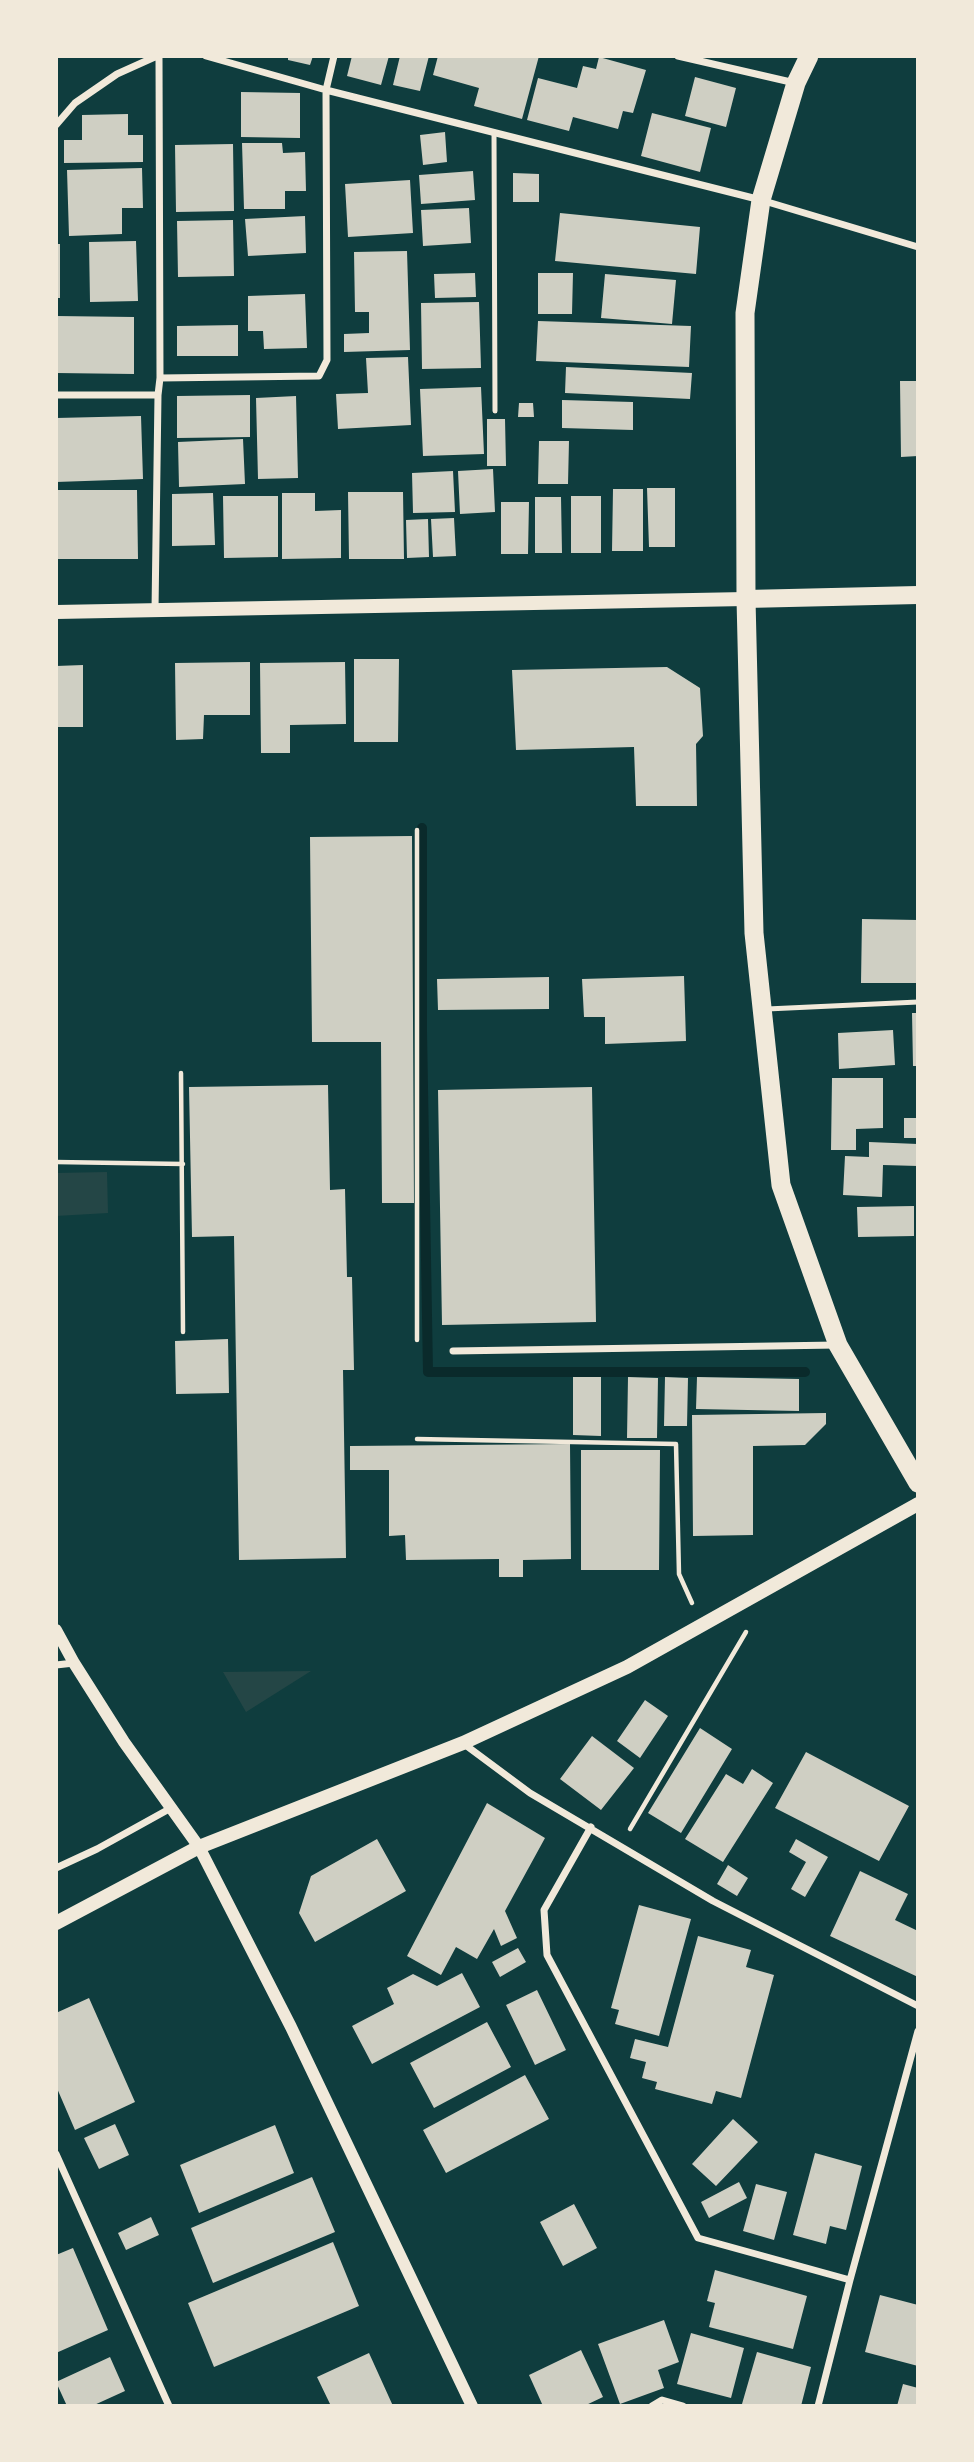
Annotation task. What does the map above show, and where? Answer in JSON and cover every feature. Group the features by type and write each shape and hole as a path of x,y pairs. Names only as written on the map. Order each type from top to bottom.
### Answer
{"highway":[{"path":"809,56 796,83 761,200 746,313 746,599 754,933 782,1185 838,1345 918,1483"}],"main road":[{"path":"56,612 918,595"},
{"path":"56,1923 199,1847 463,1744 626,1667 918,1504"}],"street":[{"path":"56,125 75,103 106,81 158,56 160,378 155,610"},
{"path":"206,56 326,90 761,200 918,247"},
{"path":"160,378 319,376 327,360 326,90 334,56"},
{"path":"678,56 796,83"},
{"path":"56,395 158,395"},
{"path":"453,1351 838,1345"},
{"path":"56,1630 124,1742 199,1847 291,2027 472,2406"},
{"path":"56,1665 74,1663"},
{"path":"463,1744 530,1793 713,1901 918,2006"},
{"path":"56,1868 97,1849 171,1808"},
{"path":"591,1828 544,1910 547,1955 698,2238 850,2280"},
{"path":"818,2406 918,2031"},
{"path":"56,2154 169,2406"},
{"path":"652,2406 662,2400 683,2406"}],"lane":[{"path":"494,132 495,411"},
{"path":"761,1009 918,1002"}],"path":[{"path":"417,830 417,1340"},
{"path":"181,1073 183,1332"},
{"path":"56,1162 183,1164"},
{"path":"417,1439 676,1444 678,1574"},
{"path":"621,1845 774,1585"}],"shaded area":[{"path":"107,1172 108,1213 56,1216 56,1173"},
{"path":"311,1671 246,1712 223,1672"}],"building":[{"path":"288,56 313,56 310,65 288,60"},
{"path":"352,56 389,56 381,85 347,76"},
{"path":"400,56 429,56 420,91 393,85"},
{"path":"438,56 539,56 522,119 474,106 479,88 433,75"},
{"path":"599,57 646,70 633,113 623,111 618,129 573,117 569,131 527,120 538,78 577,88 583,66 596,69"},
{"path":"695,77 736,88 726,127 685,116"},
{"path":"241,92 300,93 300,138 241,137"},
{"path":"652,113 711,128 700,172 641,156"},
{"path":"128,114 128,135 143,135 143,162 64,163 64,140 82,140 82,115"},
{"path":"445,132 447,162 423,165 420,135"},
{"path":"242,143 282,143 283,153 305,152 306,191 285,191 285,209 244,209"},
{"path":"233,144 234,211 176,212 175,145"},
{"path":"142,168 143,208 122,208 122,234 69,236 67,170"},
{"path":"473,171 475,200 421,204 419,175"},
{"path":"513,173 539,174 539,202 513,202"},
{"path":"410,180 413,233 348,237 345,184"},
{"path":"469,208 471,243 423,246 421,210"},
{"path":"560,213 700,227 696,274 555,261"},
{"path":"305,216 306,253 248,256 245,219"},
{"path":"233,220 234,276 178,277 177,221"},
{"path":"136,241 138,301 90,302 89,242"},
{"path":"56,244 60,244 60,298 56,298"},
{"path":"407,251 410,350 344,352 344,334 369,333 369,312 355,312 354,252"},
{"path":"475,273 476,297 435,298 434,274"},
{"path":"538,273 573,273 572,314 538,314"},
{"path":"605,274 676,280 672,324 601,318"},
{"path":"305,294 307,348 264,349 263,331 248,331 248,296"},
{"path":"479,302 481,368 422,369 421,303"},
{"path":"56,316 134,317 134,374 56,373"},
{"path":"538,321 691,326 689,367 536,361"},
{"path":"238,325 238,356 177,356 177,326"},
{"path":"408,357 411,425 338,429 336,394 368,393 366,358"},
{"path":"566,367 692,373 690,399 565,393"},
{"path":"900,381 918,381 918,456 901,457"},
{"path":"481,387 484,454 423,456 420,389"},
{"path":"250,395 250,437 177,438 177,396"},
{"path":"296,396 298,478 258,479 256,398"},
{"path":"562,400 633,402 633,430 562,428"},
{"path":"519,403 533,403 534,417 518,417"},
{"path":"141,416 143,479 56,482 56,418"},
{"path":"487,419 505,419 506,466 487,466"},
{"path":"243,439 245,484 179,487 178,442"},
{"path":"539,441 569,441 568,484 538,484"},
{"path":"493,469 495,512 460,514 458,471"},
{"path":"453,471 455,512 413,513 412,473"},
{"path":"647,488 675,488 675,547 649,547"},
{"path":"613,489 643,489 643,551 612,551"},
{"path":"56,490 137,490 138,559 56,559"},
{"path":"348,492 403,492 404,559 349,559"},
{"path":"213,493 215,545 172,546 172,494"},
{"path":"282,493 315,493 315,511 341,510 341,558 282,559"},
{"path":"223,496 278,496 278,557 224,558"},
{"path":"571,496 601,496 601,553 571,553"},
{"path":"535,497 561,497 562,553 535,553"},
{"path":"501,502 529,502 528,554 501,554"},
{"path":"454,518 456,556 433,557 431,519"},
{"path":"428,519 429,557 407,558 406,520"},
{"path":"354,659 399,659 398,742 354,742"},
{"path":"250,662 250,715 204,715 203,739 176,740 175,663"},
{"path":"345,662 346,724 290,725 290,753 261,753 260,663"},
{"path":"83,665 83,727 56,727 56,666"},
{"path":"667,667 700,688 703,736 696,744 697,806 636,806 634,747 516,750 512,670"},
{"path":"412,836 414,1203 382,1203 381,1042 312,1042 310,837"},
{"path":"862,919 918,920 918,983 861,983"},
{"path":"684,976 686,1041 605,1044 605,1017 584,1017 582,979"},
{"path":"549,977 549,1009 438,1010 437,979"},
{"path":"912,1013 918,1013 918,1066 913,1066"},
{"path":"893,1030 895,1065 839,1069 838,1033"},
{"path":"832,1078 883,1078 883,1128 856,1129 856,1150 831,1150"},
{"path":"328,1085 330,1190 345,1189 347,1277 352,1277 354,1370 343,1370 346,1558 239,1560 234,1236 192,1237 189,1087"},
{"path":"592,1087 596,1322 442,1325 438,1090"},
{"path":"904,1118 918,1118 918,1138 904,1138"},
{"path":"869,1142 918,1144 918,1166 883,1165 882,1197 843,1195 845,1156 869,1157"},
{"path":"914,1206 914,1236 858,1237 857,1207"},
{"path":"228,1339 229,1393 176,1394 175,1341"},
{"path":"573,1377 601,1377 601,1436 573,1435"},
{"path":"628,1377 658,1378 657,1438 627,1438"},
{"path":"665,1377 688,1378 687,1426 664,1426"},
{"path":"697,1377 799,1379 799,1411 696,1409"},
{"path":"826,1413 826,1424 805,1445 753,1446 753,1535 693,1536 692,1415"},
{"path":"570,1444 571,1559 523,1560 523,1577 499,1577 499,1559 406,1560 405,1535 389,1536 389,1470 350,1470 350,1446"},
{"path":"581,1450 660,1450 659,1570 581,1570"},
{"path":"645,1700 668,1716 640,1758 617,1741"},
{"path":"700,1728 732,1749 681,1833 648,1813"},
{"path":"592,1736 634,1768 601,1810 560,1779"},
{"path":"806,1752 909,1806 879,1861 775,1808"},
{"path":"752,1769 773,1783 723,1862 685,1839 726,1774 743,1784"},
{"path":"487,1803 545,1838 505,1911 517,1938 501,1946 494,1929 477,1959 456,1947 441,1975 407,1956"},
{"path":"377,1839 406,1891 315,1942 299,1913 311,1876"},
{"path":"796,1839 828,1857 805,1897 791,1889 806,1862 789,1852"},
{"path":"728,1865 748,1878 737,1896 717,1884"},
{"path":"860,1871 908,1894 895,1920 918,1931 918,1977 830,1936"},
{"path":"639,1905 691,1919 659,2036 615,2024 619,2010 611,2008"},
{"path":"698,1936 751,1950 746,1967 774,1975 741,2098 716,2091 712,2104 655,2089 657,2082 642,2078 646,2062 630,2058 635,2039 668,2047"},
{"path":"518,1948 526,1962 500,1977 492,1962"},
{"path":"462,1973 480,2007 372,2064 352,2026 394,2004 387,1988 413,1974 437,1986"},
{"path":"537,1990 566,2050 535,2065 506,2005"},
{"path":"89,1998 135,2102 75,2130 56,2086 56,2013"},
{"path":"487,2022 511,2067 434,2108 410,2063"},
{"path":"525,2075 549,2119 446,2173 423,2130"},
{"path":"733,2119 758,2142 716,2186 692,2164"},
{"path":"115,2124 129,2155 99,2169 84,2138"},
{"path":"275,2125 294,2173 199,2213 180,2165"},
{"path":"815,2153 862,2166 846,2230 830,2226 826,2244 793,2235"},
{"path":"312,2177 335,2232 213,2283 191,2228"},
{"path":"739,2182 747,2198 709,2218 701,2202"},
{"path":"756,2184 787,2192 774,2240 743,2231"},
{"path":"574,2204 597,2248 563,2266 540,2222"},
{"path":"151,2217 159,2235 126,2250 118,2233"},
{"path":"333,2242 359,2306 214,2367 188,2303"},
{"path":"73,2248 108,2330 56,2353 56,2255"},
{"path":"715,2270 807,2296 793,2349 709,2327 715,2303 707,2301"},
{"path":"880,2295 918,2305 918,2366 865,2352"},
{"path":"664,2320 679,2362 658,2370 664,2388 620,2404 598,2344"},
{"path":"691,2333 744,2348 731,2398 677,2384"},
{"path":"581,2350 603,2397 584,2406 543,2406 529,2375"},
{"path":"757,2352 811,2367 801,2406 742,2404"},
{"path":"369,2353 393,2406 331,2406 317,2377"},
{"path":"110,2357 125,2391 92,2406 67,2406 56,2382"},
{"path":"903,2384 918,2388 918,2406 897,2406"}],"waterway":[{"path":"422,828 422,1032 428,1372 805,1372"}]}
